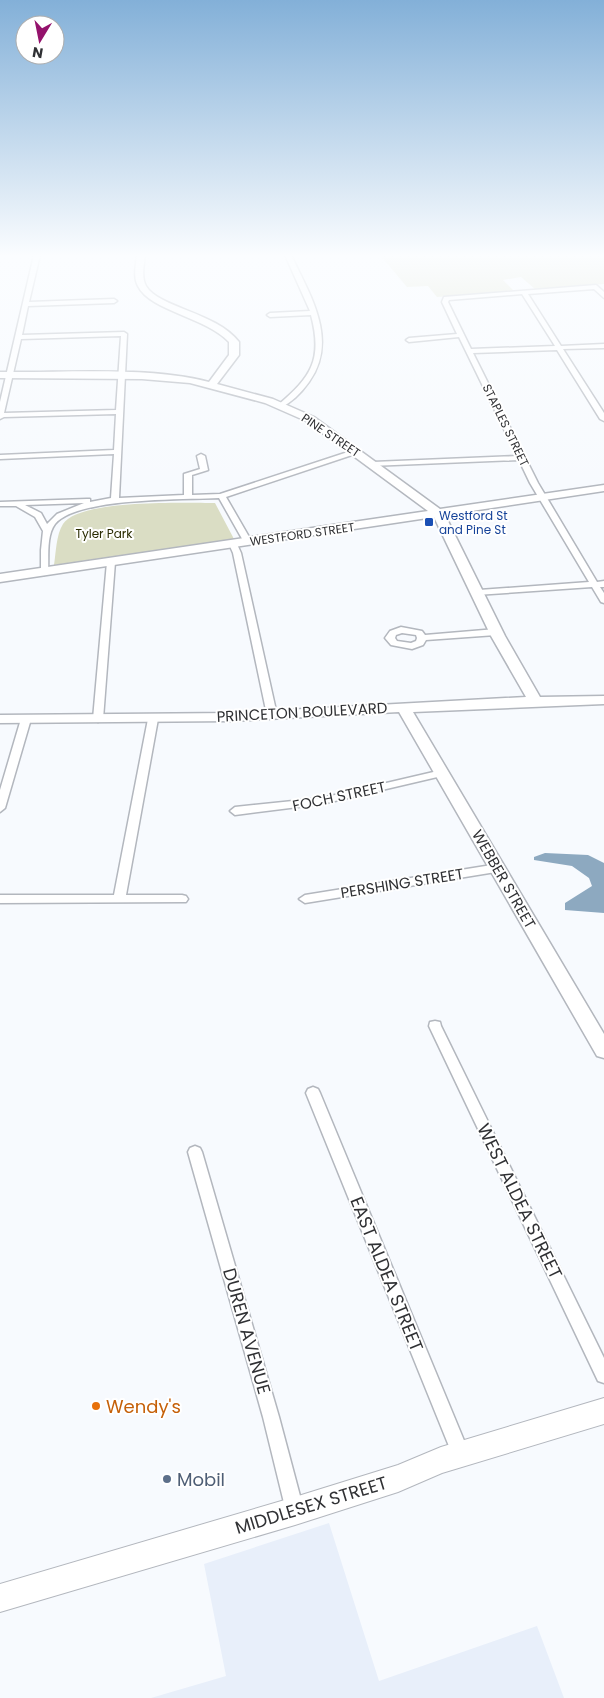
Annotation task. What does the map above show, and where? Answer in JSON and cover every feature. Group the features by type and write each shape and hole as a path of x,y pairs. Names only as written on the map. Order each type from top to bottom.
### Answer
{"main road":[{"name":"MIDDLESEX STREET","path":"5,1595 295,1511 398,1478 461,1455 604,1410"}],"street":[{"path":"116,334 18,337 5,375 0,416 120,412"},
{"path":"115,501 124,334"},
{"path":"212,384 234,355 234,342 226,334"},
{"path":"280,406 301,390 317,363 320,347 319,334"},
{"path":"550,334 604,419"},
{"path":"409,340 462,335"},
{"name":"STAPLES STREET","path":"462,335 521,458 543,498 600,584 604,600"},
{"path":"470,351 604,346"},
{"name":"PINE STREET","path":"5,375 122,375 163,377 212,384 280,406 310,419 438,513 496,632 535,700"},
{"path":"0,456 118,452"},
{"path":"0,504 221,496 357,452"},
{"path":"188,498 188,474 204,470 201,456"},
{"path":"373,464 521,458"},
{"name":"WESTFORD STREET","path":"0,578 604,488"},
{"path":"221,496 248,542"},
{"path":"47,530 69,511 115,501"},
{"path":"13,503 32,510 38,515 47,530 44,572"},
{"path":"233,544 237,553 272,715"},
{"path":"98,719 111,562"},
{"path":"478,593 600,584"},
{"path":"422,638 496,632"},
{"name":"PRINCETON BOULEVARD","path":"0,719 153,719 272,715 535,700 604,700"},
{"name":"WEBBER STREET","path":"403,707 604,1051"},
{"path":"0,808 26,719"},
{"path":"119,899 153,719"},
{"name":"FOCH STREET","path":"235,811 322,801 442,773"},
{"name":"PERSHING STREET","path":"305,899 498,868"},
{"path":"0,900 182,899"},
{"name":"WEST ALDEA STREET","path":"435,1026 604,1375"},
{"name":"EAST ALDEA STREET","path":"313,1093 461,1455"},
{"name":"DUREN AVENUE","path":"195,1152 272,1417 295,1511"}],"shaded area":[{"path":"329,1523 379,1681 537,1626 564,1698 151,1698 226,1676 204,1564"}],"green space":[{"name":"Tyler Park","path":"158,503 215,503 234,539 54,565 61,528 73,516 89,510 110,506"}],"water":[{"path":"545,853 588,855 604,863 604,913 565,910 565,903 592,886 589,878 572,866 534,860 534,857"}],"place":[{"name":"Westford St and Pine St","path":"429,522"},
{"name":"Wendy's","path":"96,1406"},
{"name":"Mobil","path":"167,1479"}]}
